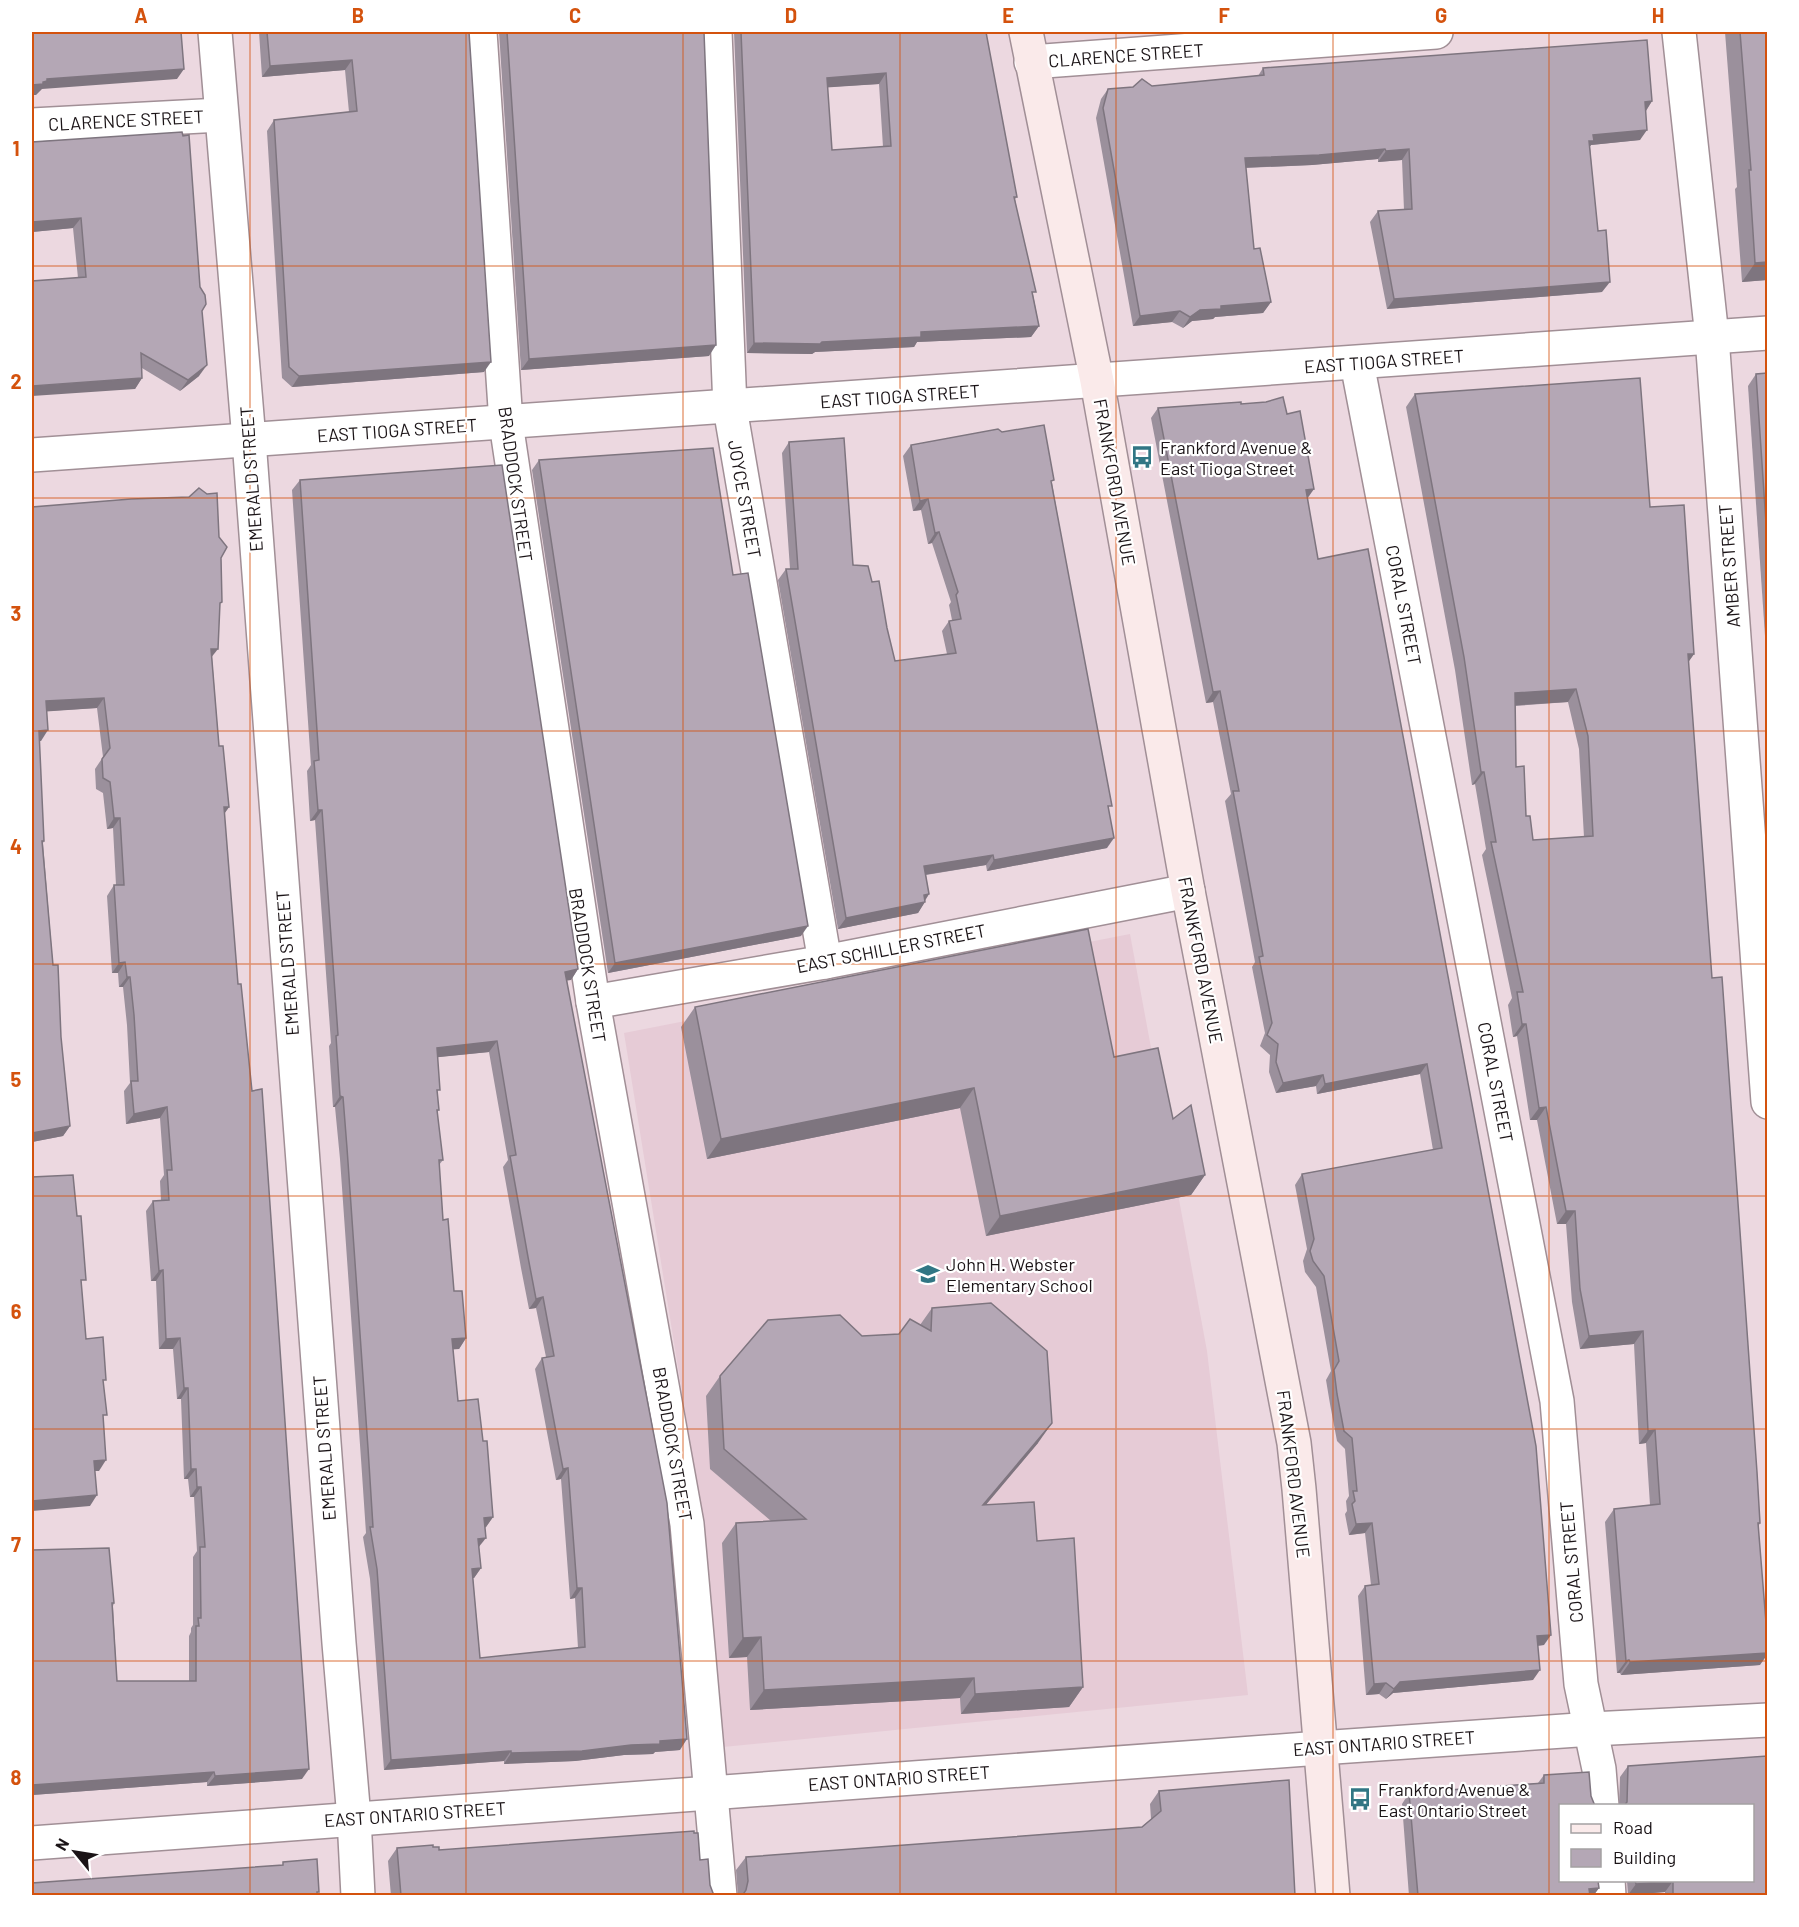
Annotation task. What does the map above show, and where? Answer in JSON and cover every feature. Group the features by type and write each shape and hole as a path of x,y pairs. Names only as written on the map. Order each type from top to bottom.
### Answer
{"main road":[{"name":"FRANKFORD AVENUE","path":"1029,47 1097,381 1188,891 1294,1443 1333,1896"}],"street":[{"name":"EMERALD STREET","path":"215,32 249,440 354,1818 358,1896"},
{"name":"BRADDOCK STREET","path":"480,32 506,423 593,1002 687,1524 720,1896"},
{"name":"JOYCE STREET","path":"715,32 729,408 825,962"},
{"name":"CLARENCE STREET","path":"1029,47 1436,32"},
{"name":"AMBER STREET","path":"1679,32 1712,337 1767,1102"},
{"name":"CLARENCE STREET","path":"32,126 221,115"},
{"name":"EAST TIOGA STREET","path":"32,455 729,408 1767,333"},
{"name":"CORAL STREET","path":"1357,363 1557,1401 1581,1684 1599,1769 1602,1804"},
{"name":"EAST SCHILLER STREET","path":"593,1002 825,962 1188,891"},
{"name":"EAST ONTARIO STREET","path":"32,1843 1320,1748 1592,1729 1767,1720"}],"shaded area":[{"name":"John H. Webster Elementary School","path":"1130,934 1207,1351 1248,1695 723,1747 701,1510 624,1033"}],"building":[{"path":"32,32 181,32 184,69 47,79 43,84 32,85"},
{"path":"267,32 469,32 491,362 299,376 289,367 274,120 357,111 352,60 270,66"},
{"path":"507,32 704,32 716,345 529,359"},
{"path":"741,32 986,32 1017,197 1014,197 1036,292 1032,292 1039,326 921,332 921,337 822,342 820,344 754,343","holes":["886,73 891,146 832,150 827,78"]},
{"path":"1740,32 1767,32 1767,262 1755,263 1749,170 1751,170"},
{"path":"1647,40 1652,101 1645,102 1647,130 1593,135 1594,141 1589,141 1598,231 1606,230 1610,282 1394,299 1378,211 1412,209 1409,149 1245,158 1254,249 1260,248 1271,302 1221,306 1221,309 1200,310 1190,317 1180,311 1140,316 1103,108 1108,89 1133,87 1142,79 1152,86 1264,75 1263,68"},
{"path":"182,132 183,136 189,135 200,287 205,295 206,304 202,311 207,365 188,380 141,353 142,378 32,386 32,281 86,277 81,218 32,222 32,142"},
{"path":"1767,373 1767,538 1756,374"},
{"path":"1640,378 1650,507 1684,505 1694,654 1688,654 1712,978 1722,977 1757,1472 1760,1523 1758,1523 1767,1653 1626,1661 1614,1509 1660,1504 1655,1430 1648,1431 1643,1331 1589,1336 1580,1289 1575,1211 1566,1211 1546,1107 1539,1108 1526,1024 1522,1024 1517,992 1523,992 1491,842 1496,842 1484,772 1481,772 1464,657 1415,394","holes":["1576,689 1588,736 1593,836 1533,840 1530,816 1526,816 1524,766 1516,767 1515,693"]},
{"path":"1283,397 1287,414 1300,411 1314,489 1306,490 1318,559 1368,549 1536,1446 1551,1635 1537,1636 1540,1670 1400,1682 1394,1689 1386,1683 1374,1684 1365,1586 1379,1584 1372,1523 1356,1524 1352,1504 1355,1501 1353,1491 1357,1491 1352,1438 1344,1431 1334,1370 1339,1361 1324,1276 1313,1261 1310,1251 1314,1239 1302,1174 1442,1148 1427,1064 1325,1084 1323,1075 1283,1083 1276,1062 1278,1044 1267,1035 1272,1023 1259,957 1263,956 1233,791 1239,791 1220,691 1213,692 1158,408 1266,402"},
{"path":"1044,425 1054,480 1051,481 1112,806 1108,806 1114,838 994,860 993,855 924,866 929,894 924,895 925,902 846,918 786,569 798,569 789,442 844,438 853,565 868,566 872,582 879,581 895,661 956,653 949,621 961,619 956,595 958,592 939,532 935,533 928,499 920,501 911,445 998,429 1002,432"},
{"path":"713,448 733,575 748,573 808,926 615,963 539,460"},
{"path":"502,465 578,969 565,972 667,1503 687,1739 660,1741 660,1744 582,1751 511,1753 511,1751 391,1760 377,1569 370,1527 373,1527 368,1448 343,1097 340,1096 336,1036 338,1035 322,810 318,810 314,761 319,760 300,480","holes":["497,1041 516,1155 510,1156 528,1257 536,1299 543,1297 554,1356 542,1358 563,1469 568,1468 577,1588 582,1588 585,1647 480,1658 472,1569 481,1568 478,1539 486,1538 484,1518 493,1517 487,1441 483,1441 478,1399 458,1401 452,1339 466,1338 462,1291 454,1291 448,1219 443,1220 439,1160 443,1160 437,1110 439,1110 437,1090 440,1090 437,1048"]},
{"path":"199,488 207,494 217,493 219,537 227,547 221,558 222,602 220,603 218,649 211,649 219,746 223,746 229,807 224,807 238,984 241,984 252,1091 262,1089 309,1769 215,1776 214,1772 32,1785 32,1550 109,1548 117,1681 196,1681 196,1626 199,1626 198,1618 201,1618 200,1547 205,1547 201,1487 197,1487 196,1469 191,1469 188,1388 184,1388 180,1338 166,1339 163,1270 159,1271 153,1201 169,1200 167,1170 172,1170 167,1107 134,1114 131,1081 138,1081 134,1015 130,977 127,977 125,962 119,963 114,885 124,885 120,818 114,818 110,782 103,778 102,759 110,748 104,698 46,701 48,730 39,731 44,841 42,841 53,965 58,965 61,1037 70,1126 32,1133 32,507 189,497"},
{"path":"1088,929 1114,1057 1158,1048 1173,1119 1191,1105 1205,1175 1000,1216 974,1088 721,1139 695,1007"},
{"path":"73,1175 77,1216 81,1216 86,1280 81,1280 86,1339 103,1337 106,1380 103,1380 107,1415 103,1415 106,1460 94,1461 97,1495 32,1501 32,1177"},
{"path":"991,1303 1047,1351 1052,1423 983,1505 1034,1502 1037,1541 1074,1538 1083,1687 975,1694 974,1678 764,1690 761,1637 743,1638 736,1523 806,1519 724,1449 720,1376 768,1320 840,1315 862,1336 899,1334 910,1319 931,1331 932,1308"},
{"path":"1767,1756 1767,1896 1673,1896 1673,1882 1754,1882 1754,1804 1626,1804 1628,1766"},
{"path":"1589,1772 1591,1796 1594,1804 1559,1804 1559,1882 1598,1882 1599,1888 1589,1889 1590,1896 1418,1896 1409,1793 1544,1783 1544,1775"},
{"path":"1289,1780 1295,1896 742,1896 748,1881 746,1857 1142,1827 1161,1811 1159,1791"},
{"path":"694,1831 698,1833 700,1860 708,1859 710,1885 716,1896 401,1896 397,1848 433,1845 433,1847 439,1847 439,1850"},
{"path":"317,1859 319,1892 317,1896 32,1896 32,1883 283,1865 283,1862"},
{"path":"1635,1882 1660,1882 1636,1884"}],"place":[{"name":"Frankford Avenue & East Tioga Street","path":"1142,457"},
{"name":"John H. Webster Elementary School","path":"928,1274"},
{"name":"Frankford Avenue & East Ontario Street","path":"1360,1799"}]}
